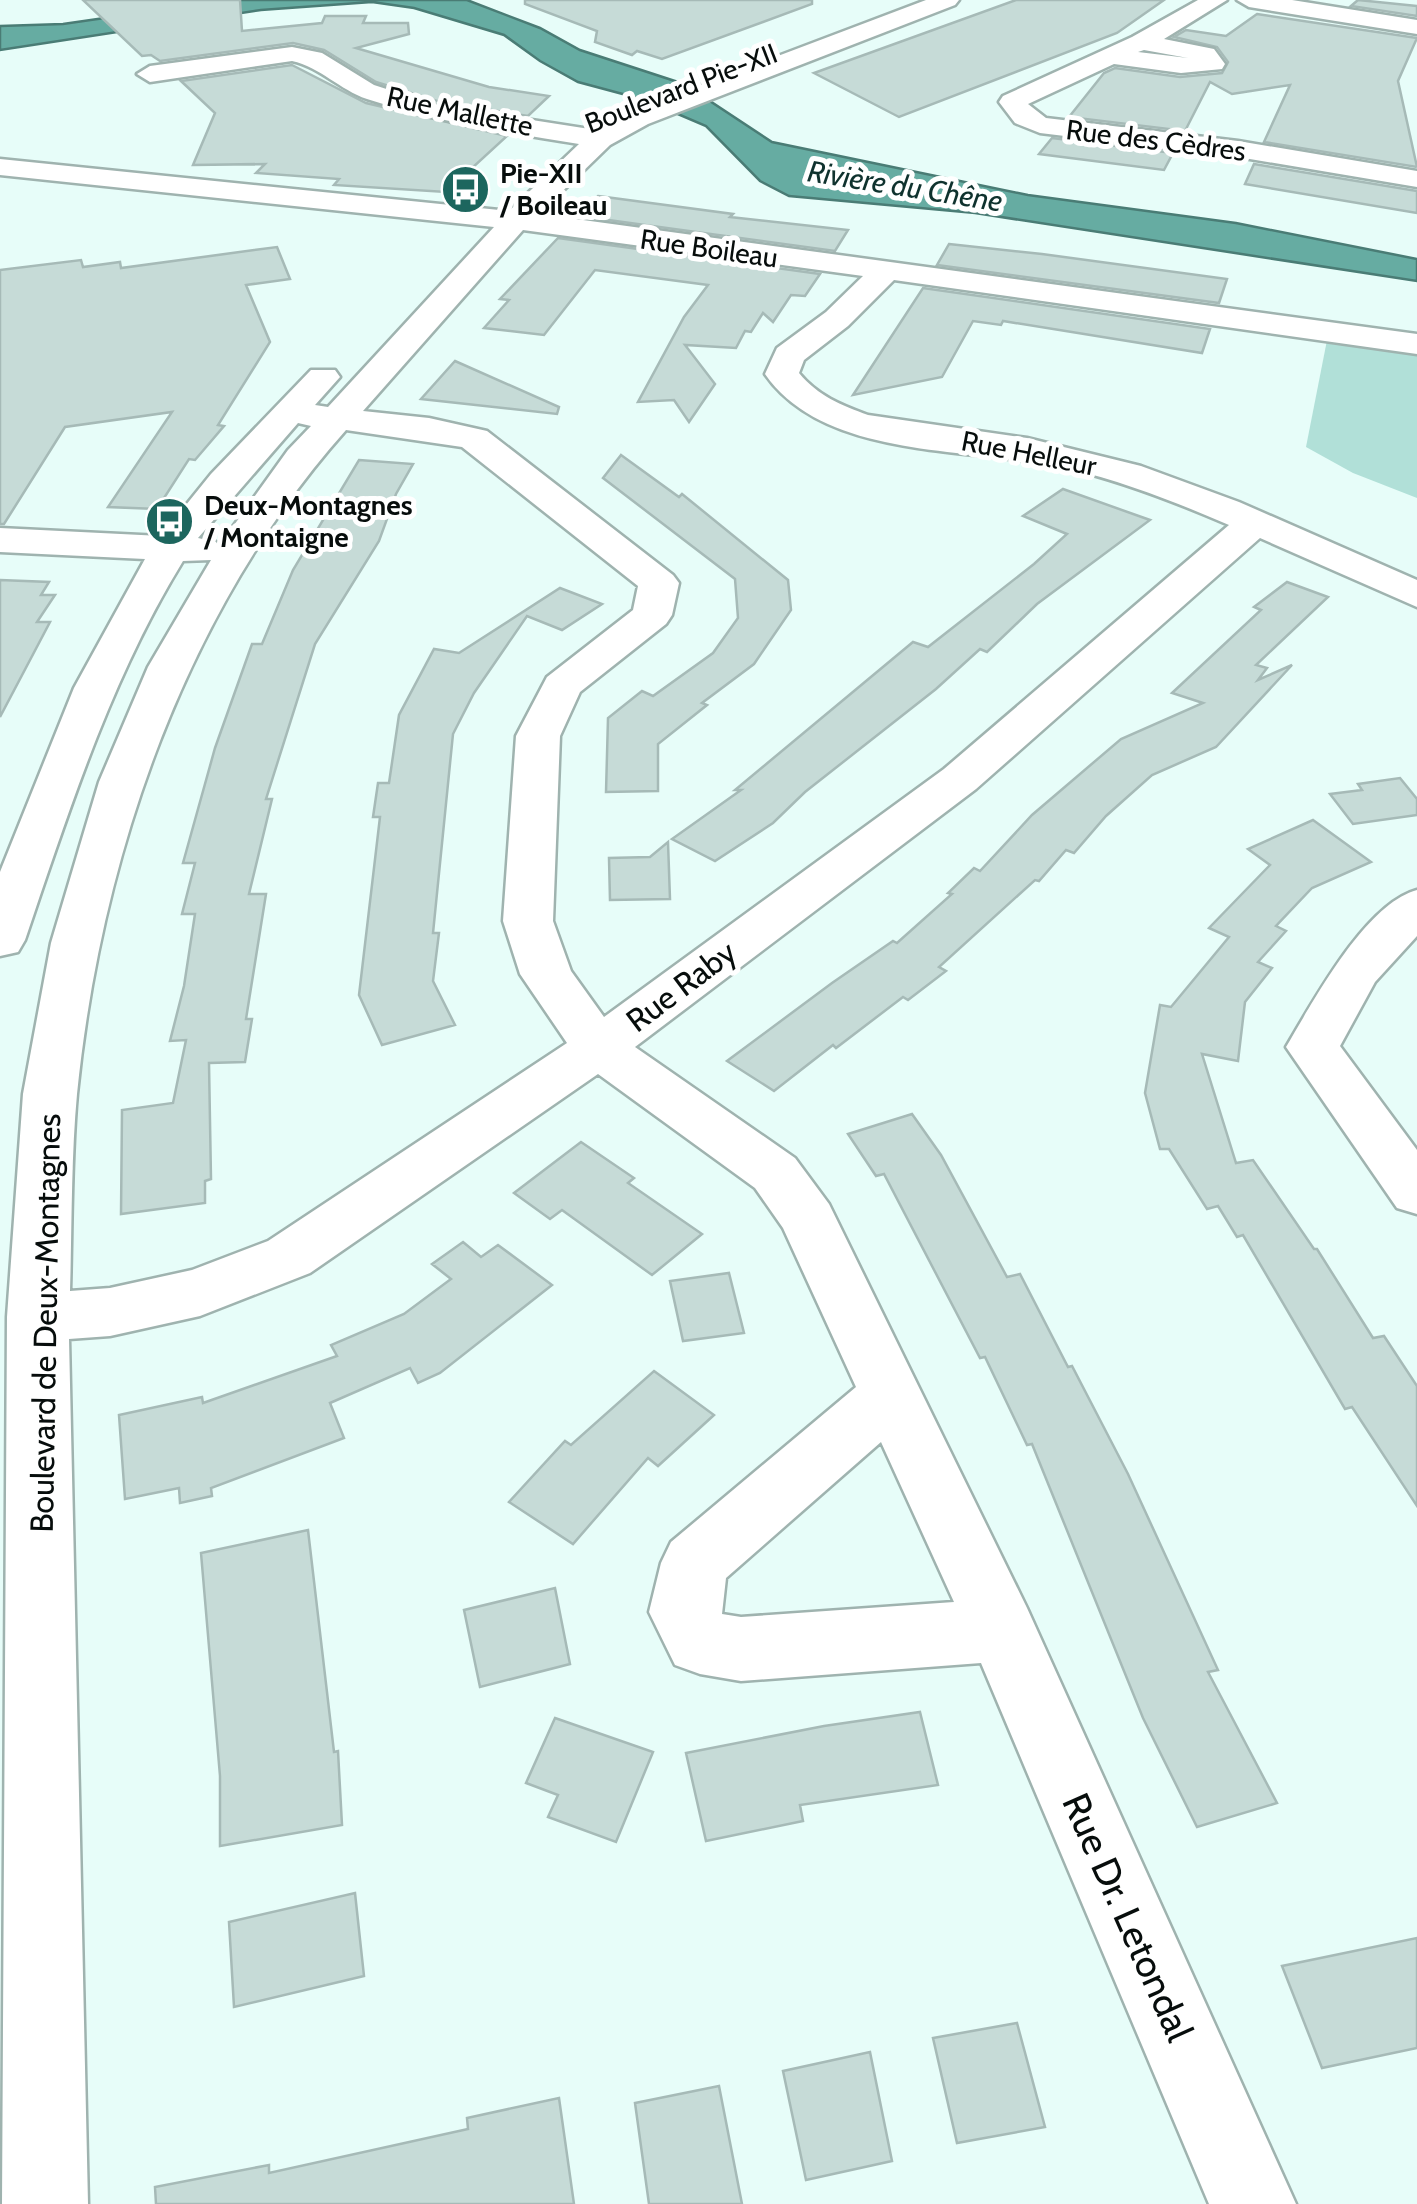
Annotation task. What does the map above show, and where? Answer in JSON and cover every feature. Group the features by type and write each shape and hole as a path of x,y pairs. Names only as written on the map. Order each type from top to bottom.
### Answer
{"street":[{"name":"Boulevard Pie-XII","path":"536,159 568,133 700,87 913,0"},
{"name":"Boulevard Pie-XII","path":"700,87 947,0"},
{"name":"Rue des Cèdres","path":"1215,0 1141,42 1012,102 1024,117 1040,125 1238,149 1417,180"},
{"path":"1248,0 1309,4 1417,27"},
{"path":"1111,56 1181,66 1212,64 1205,54 1141,42"},
{"name":"Rue Mallette","path":"150,74 292,54 313,58 365,90 432,112 600,139"},
{"name":"Boulevard Pie-XII","path":"508,208 648,107"},
{"name":"Rue Boileau","path":"0,167 137,178 473,216 508,208 884,272 1417,344"},
{"name":"Boulevard de Deux-Montagnes","path":"0,940 48,806 107,665 171,548 312,416 508,208"},
{"path":"448,243 473,216"},
{"name":"Rue Helleur","path":"884,272 837,319 790,355 782,374 791,391 824,411 862,424 1032,450 1132,474 1417,596"},
{"name":"Boulevard de Deux-Montagnes","path":"45,2204 38,1317 50,1094 76,944 122,782 164,678 234,553 301,458 312,416 343,356"},
{"name":"Rue Dr. Letondal","path":"312,416 410,426 474,439 659,583 652,615 562,686 538,736 528,920 546,974 598,1048 775,1173 808,1219 1002,1630 1253,2204"},
{"name":"Rue Raby","path":"38,1317 110,1312 200,1292 289,1258 598,1048 960,779 1253,524"},
{"path":"0,540 234,553"},
{"path":"1417,906 1356,974 1312,1046 1417,1193"},
{"path":"889,1396 695,1562 684,1612 700,1642 741,1650 1002,1630"}],"shaded area":[{"path":"1329,330 1417,342 1417,498 1353,473 1306,447"}],"water":[{"name":"Rivière du Chêne","path":"229,0 467,0 540,28 580,50 684,84 772,142 1028,195 1236,223 1417,259 1417,281 975,213 789,196 760,181 706,126 645,100 578,82 504,35 414,8 372,2 261,10 0,50 0,26 63,24"}],"building":[{"path":"83,0 240,0 242,31 322,23 325,16 366,16 363,23 408,23 409,34 356,48 489,87 549,96 528,116 437,101 376,82 324,50 293,43 160,61 151,55 142,56"},
{"path":"525,0 812,0 812,4 662,59 637,51 632,55 595,42 597,31 525,4"},
{"path":"1016,0 1164,0 1117,33 899,117 814,73"},
{"path":"1358,0 1417,6 1417,16 1351,6"},
{"path":"1257,14 1417,38 1398,81 1417,167 1264,142 1290,85 1232,94 1210,82 1185,131 1069,117 1104,73 1115,68 1180,77 1222,73 1228,62 1217,47 1174,37 1186,30 1226,36"},
{"path":"292,65 366,103 507,136 446,192 334,185 339,179 256,173 265,164 193,165 215,113 181,81"},
{"path":"1052,138 1173,153 1164,170 1039,154"},
{"path":"1254,164 1417,191 1417,213 1245,184"},
{"path":"598,196 733,214 730,217 848,230 835,251 579,216"},
{"path":"558,238 820,274 805,296 791,295 773,322 763,313 751,332 745,331 736,348 685,345 715,384 689,422 674,400 638,402 684,317 708,285 595,270 544,335 484,328 509,300 500,299"},
{"path":"949,244 1227,279 1219,303 937,265"},
{"path":"277,247 290,279 246,285 270,342 218,425 224,426 195,460 189,459 157,509 108,507 172,412 65,427 4,524 0,524 0,270 81,260 83,267 120,262 121,268"},
{"path":"923,288 1210,329 1202,353 1003,321 1001,325 973,321 942,377 853,395"},
{"path":"455,361 559,407 557,414 421,399"},
{"path":"621,455 679,497 682,494 788,580 791,610 754,664 702,703 707,705 658,744 658,791 606,792 608,718 642,691 653,696 713,653 738,618 735,579 603,478"},
{"path":"359,460 413,464 396,494 379,541 315,644 266,799 272,799 249,894 266,894 246,1019 252,1019 245,1062 209,1063 211,1179 205,1181 205,1203 121,1214 122,1110 173,1103 186,1040 170,1041 184,986 195,914 182,914 195,863 183,863 215,748 252,644 262,644 293,570"},
{"path":"1063,489 1150,520 1037,604 987,652 980,649 936,689 805,792 773,823 715,861 672,839 741,790 735,790 913,642 928,647 1034,564 1067,534 1023,516"},
{"path":"0,580 49,582 41,595 55,595 37,622 50,622 0,717"},
{"path":"1287,582 1328,597 1256,665 1267,668 1258,680 1292,665 1216,747 1152,775 1106,816 1074,853 1066,850 1039,881 1035,880 939,967 946,971 908,1000 903,997 836,1048 833,1045 774,1091 727,1061 832,983 893,941 897,943 952,894 948,893 974,868 980,871 1032,815 1121,739 1203,703 1172,693 1261,610 1254,607"},
{"path":"560,588 602,604 562,630 527,616 474,693 453,734 433,933 439,933 433,981 455,1025 382,1045 359,995 380,817 373,817 378,783 389,783 399,715 434,649 459,653"},
{"path":"1400,778 1417,799 1417,815 1353,824 1330,794 1362,790 1358,784"},
{"path":"1313,820 1371,862 1312,888 1276,926 1286,931 1258,962 1272,968 1245,1002 1238,1061 1202,1054 1236,1163 1253,1160 1317,1249 1373,1338 1384,1336 1417,1386 1417,1506 1352,1407 1345,1409 1243,1235 1237,1237 1218,1206 1207,1209 1169,1149 1160,1149 1145,1093 1160,1005 1171,1007 1229,937 1209,928 1270,865 1248,849"},
{"path":"668,842 670,899 610,900 609,858 650,857"},
{"path":"912,1114 941,1155 1007,1277 1020,1274 1068,1367 1072,1366 1128,1474 1218,1670 1208,1672 1277,1803 1197,1827 1143,1718 1032,1444 1027,1445 985,1357 980,1358 884,1174 876,1176 848,1134"},
{"path":"581,1142 634,1178 628,1183 702,1234 652,1275 562,1210 550,1219 514,1193"},
{"path":"463,1242 481,1257 498,1245 552,1285 440,1373 418,1383 410,1368 330,1403 344,1438 211,1488 212,1496 180,1503 179,1488 125,1499 119,1415 202,1397 203,1403 337,1356 331,1345 404,1314 451,1279 432,1264"},
{"path":"729,1273 744,1333 683,1341 670,1281"},
{"path":"654,1371 714,1415 658,1466 648,1458 573,1544 509,1502 565,1441 571,1445"},
{"path":"308,1530 334,1752 338,1751 342,1825 220,1846 220,1776 201,1553"},
{"path":"555,1588 570,1664 480,1687 464,1610"},
{"path":"920,1712 938,1785 800,1805 803,1821 706,1841 686,1753"},
{"path":"555,1718 653,1752 616,1842 548,1817 558,1795 526,1783"},
{"path":"355,1893 364,1976 234,2007 229,1922"},
{"path":"1417,1938 1417,2048 1322,2068 1282,1966"},
{"path":"1017,2023 1045,2127 957,2143 933,2038"},
{"path":"870,2052 892,2161 806,2180 783,2071"},
{"path":"719,2086 742,2204 649,2204 635,2103"},
{"path":"559,2098 574,2204 156,2204 155,2187 269,2165 269,2173 468,2129 467,2118"}],"place":[{"name":"Pie-XII / Boileau","path":"465,189"},
{"name":"Deux-Montagnes / Montaigne","path":"169,521"}]}
